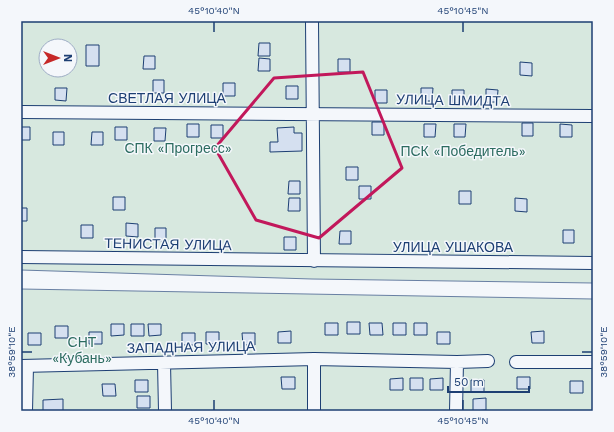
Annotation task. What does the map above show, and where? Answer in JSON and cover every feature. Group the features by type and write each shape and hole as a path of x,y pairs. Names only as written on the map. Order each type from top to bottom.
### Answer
{"street":[{"path":"312,21 314,261"},
{"name":"СВЕТЛАЯ УЛИЦА","path":"21,112 313,113"},
{"name":"УЛИЦА ШМИДТА","path":"313,113 593,116"},
{"name":"ТЕНИСТАЯ УЛИЦА","path":"21,257 314,261"},
{"name":"УЛИЦА УШАКОВА","path":"314,261 593,263"},
{"path":"314,359 314,411"},
{"name":"ЗАПАДНАЯ УЛИЦА","path":"24,366 314,359 457,362 488,361"},
{"path":"456,411 457,362"},
{"path":"516,362 593,362"},
{"path":"164,363 165,411"},
{"path":"24,366 26,411"}],"highlighted area":[{"path":"363,72 402,168 319,238 256,220 215,148 274,78"}],"green space":[{"path":"21,21 593,21 593,283 312,279 21,270"},
{"name":"СНТ «Кубань»","path":"21,289 593,299 593,411 21,411"}],"building":[{"path":"259,43 270,43 270,56 258,56"},
{"path":"86,45 99,45 99,66 86,66"},
{"path":"144,56 155,56 155,69 143,69"},
{"path":"259,58 270,59 270,71 258,71"},
{"path":"338,59 350,59 350,72 338,72"},
{"path":"520,62 532,63 532,76 520,75"},
{"path":"153,80 164,80 164,93 153,93"},
{"path":"223,83 235,83 235,96 223,96"},
{"path":"286,86 298,86 298,99 286,99"},
{"path":"55,88 67,88 66,101 55,100"},
{"path":"421,88 433,88 432,101 421,101"},
{"path":"486,89 498,90 497,102 486,102"},
{"path":"375,90 387,90 387,103 375,103"},
{"path":"452,90 464,90 464,103 452,103"},
{"path":"372,122 384,122 384,135 372,135"},
{"path":"522,123 533,123 533,136 522,136"},
{"path":"187,124 199,124 199,137 187,137"},
{"path":"424,124 436,124 435,137 424,137"},
{"path":"454,124 466,124 465,137 454,137"},
{"path":"560,124 572,125 572,137 560,137"},
{"path":"211,125 223,125 223,138 211,138"},
{"path":"21,127 30,127 30,140 21,140"},
{"path":"115,127 127,127 127,140 115,140"},
{"path":"294,127 294,133 302,133 302,151 270,152 270,142 278,142 277,128"},
{"path":"154,128 166,128 165,141 154,141"},
{"path":"53,132 64,132 64,145 53,145"},
{"path":"92,132 103,132 103,145 91,145"},
{"path":"346,167 358,167 358,180 346,180"},
{"path":"289,181 300,181 300,194 288,194"},
{"path":"359,186 371,186 371,199 359,199"},
{"path":"459,191 471,191 471,204 459,204"},
{"path":"113,197 125,197 125,210 113,210"},
{"path":"289,198 300,198 300,211 288,211"},
{"path":"515,198 527,199 527,212 515,211"},
{"path":"21,208 27,208 27,221 21,221"},
{"path":"126,223 138,224 138,237 126,236"},
{"path":"81,225 93,225 93,238 81,238"},
{"path":"155,228 166,228 166,241 155,241"},
{"path":"563,230 574,230 574,243 563,243"},
{"path":"340,231 351,231 351,244 339,244"},
{"path":"284,237 296,237 296,250 284,250"},
{"path":"347,322 360,322 360,334 347,334"},
{"path":"325,323 338,323 338,335 325,335"},
{"path":"369,323 382,323 383,335 370,335"},
{"path":"393,323 406,323 406,335 393,335"},
{"path":"414,323 427,323 427,335 414,335"},
{"path":"111,324 124,324 124,335 111,336"},
{"path":"131,324 144,324 144,336 131,336"},
{"path":"148,324 161,324 161,335 149,336"},
{"path":"55,326 68,326 68,338 55,338"},
{"path":"291,331 291,343 278,343 278,332"},
{"path":"544,331 544,343 532,343 531,332"},
{"path":"89,332 102,332 102,344 89,344"},
{"path":"206,332 219,332 219,344 206,344"},
{"path":"437,332 450,332 450,344 437,344"},
{"path":"28,333 41,333 41,345 28,345"},
{"path":"182,333 195,333 195,345 182,345"},
{"path":"242,333 255,333 255,345 243,345"},
{"path":"281,377 295,377 295,389 282,389"},
{"path":"517,377 530,377 530,389 517,389"},
{"path":"403,378 403,390 390,390 390,379"},
{"path":"410,378 423,378 423,390 410,390"},
{"path":"443,378 443,390 430,390 430,379"},
{"path":"135,380 148,380 148,392 135,392"},
{"path":"471,380 484,380 484,392 471,392"},
{"path":"570,381 583,381 583,393 570,393"},
{"path":"102,384 115,384 116,396 103,396"},
{"path":"137,396 150,396 150,408 137,408"},
{"path":"486,398 486,410 473,411 473,399"},
{"path":"63,399 63,411 43,411 43,400"}],"park label":[{"name":"СПК «Прогресс»","path":"178,148"},
{"name":"ПСК «Победитель»","path":"463,151"}]}
